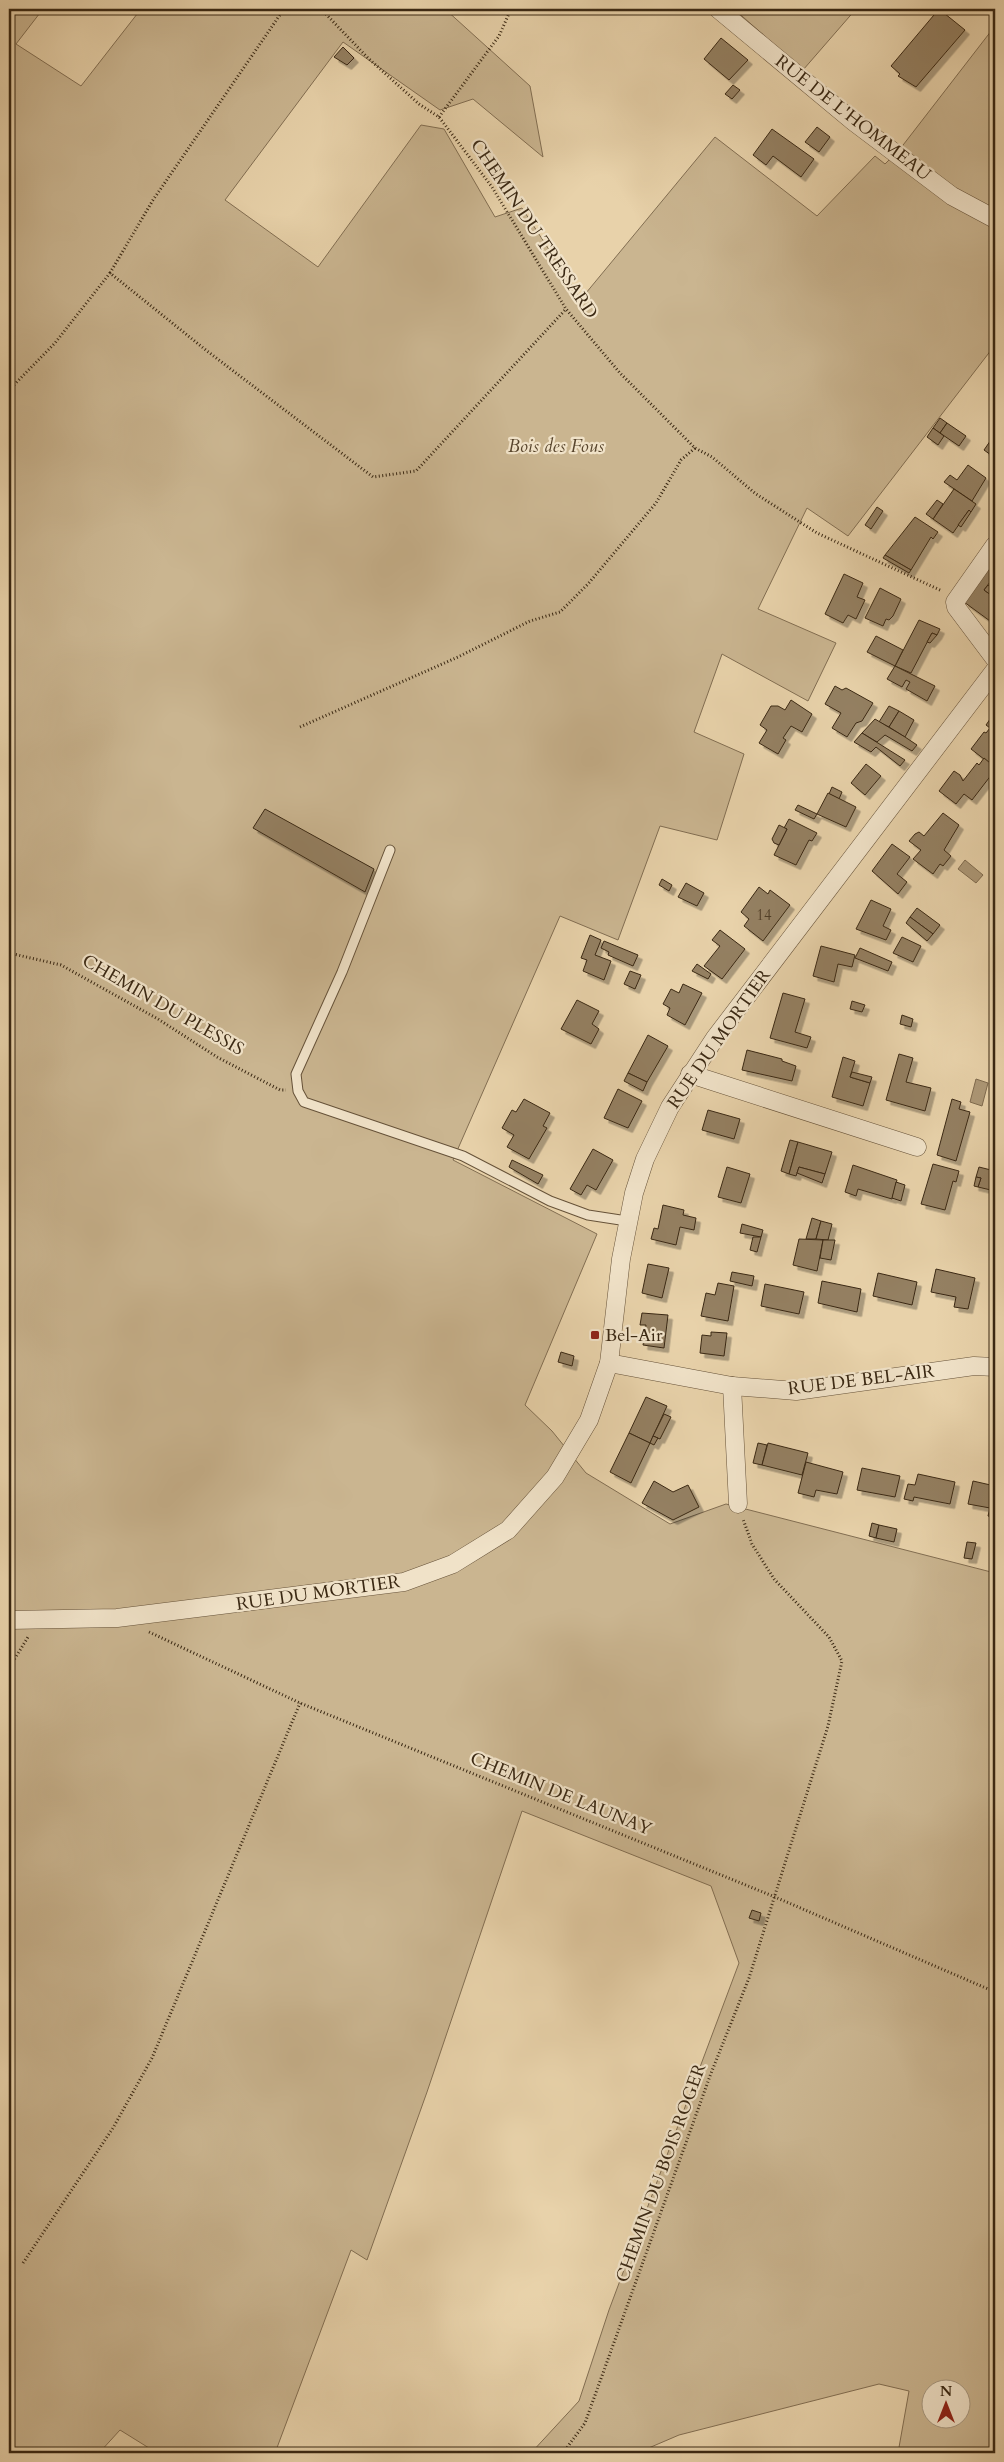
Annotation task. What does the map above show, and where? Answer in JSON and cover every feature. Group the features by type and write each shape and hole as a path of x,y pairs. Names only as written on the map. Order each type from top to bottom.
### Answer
{"street":[{"name":"RUE DE L'HOMMEAU","path":"718,9 854,122 952,196 995,219"},
{"path":"995,545 957,596 956,607 995,658"},
{"name":"RUE DU MORTIER","path":"9,1620 117,1618 404,1582 453,1564 508,1530 555,1477 589,1420 609,1363 627,1222 645,1159 670,1107 715,1038 995,670"},
{"path":"690,1074 917,1147"},
{"name":"RUE DE BEL-AIR","path":"609,1363 732,1386 796,1391 974,1366 995,1367"},
{"path":"732,1386 738,1504"}],"lane":[{"path":"390,850 342,972 296,1074 298,1091 304,1102 463,1156 550,1201 588,1215 627,1222"}],"path":[{"path":"9,390 55,343 110,273 153,200 284,9"},
{"name":"CHEMIN DU TRESSARD","path":"321,9 368,58 419,104 439,117 492,187 566,309 620,373 695,448 712,457 756,494 817,533 925,585 957,596"},
{"path":"439,117 499,36 511,9"},
{"path":"110,273 207,351 373,477 416,471 566,309"},
{"path":"300,726 458,656 530,621 560,612 588,584 656,503 681,460 695,448"},
{"name":"CHEMIN DU PLESSIS","path":"9,953 61,965 158,1019 225,1061 280,1090 298,1091"},
{"name":"CHEMIN DU BOIS ROGER","path":"563,2453 585,2423 710,2076 749,1978 828,1726 842,1661 829,1637 774,1579 752,1544 738,1504"},
{"path":"9,1668 40,1619"},
{"name":"CHEMIN DE LAUNAY","path":"144,1630 300,1703 775,1897 995,1992"},
{"path":"23,2263 113,2128 152,2058 300,1703"}],"green space":[{"name":"Bois des Fous","path":"9,9 43,9 16,44 81,86 141,9 445,9 530,86 543,157 473,99 440,110 343,42 225,200 318,267 421,125 444,129 495,217 522,208 581,299 715,137 817,216 875,156 885,164 900,149 995,26 995,345 848,536 807,508 758,609 836,643 808,701 722,654 694,732 744,754 717,840 660,826 618,940 560,916 453,1160 597,1234 525,1405 552,1431 586,1473 670,1524 726,1504 995,1573 995,2453 898,2453 909,2391 879,2384 679,2435 637,2453 531,2453 579,2401 609,2310 739,1963 711,1886 522,1811 427,2092 367,2260 351,2250 275,2453 157,2453 120,2430 99,2453 9,2453"},
{"path":"734,9 856,9 803,70"}],"shaded area":[{"path":"965,860 983,875 976,883 958,869"},
{"path":"976,1079 988,1083 982,1106 970,1102"}],"building":[{"path":"939,9 965,30 916,87 898,76 900,74 891,66"},
{"path":"721,38 748,60 729,80 704,59"},
{"path":"343,47 354,58 347,65 334,57"},
{"path":"733,85 740,90 732,99 725,94"},
{"path":"817,127 830,137 819,152 805,142"},
{"path":"772,129 814,159 801,177 773,156 766,165 753,155"},
{"path":"940,418 947,423 940,433 933,428"},
{"path":"947,423 966,436 959,446 940,433"},
{"path":"933,428 944,436 938,445 927,437"},
{"path":"995,434 995,458 984,450"},
{"path":"968,465 986,478 972,501 944,482 950,475 957,480"},
{"path":"954,489 976,504 971,512 969,510 953,533 933,519"},
{"path":"937,500 943,504 933,519 926,514"},
{"path":"877,507 883,511 871,529 865,525"},
{"path":"969,510 971,512 961,527 958,525"},
{"path":"915,517 938,532 933,539 931,537 911,570 885,555"},
{"path":"885,555 911,570 909,573 883,558"},
{"path":"995,561 995,571 991,576 993,578 984,590 995,598 995,614 990,621 964,602"},
{"path":"844,574 863,583 857,597 865,600 856,619 848,615 843,623 825,614"},
{"path":"988,585 995,591 995,598 984,590"},
{"path":"880,588 901,599 893,616 889,620 886,619 883,626 865,618"},
{"path":"919,620 940,629 937,635 932,633 911,673 895,666"},
{"path":"932,633 937,635 930,643 927,642"},
{"path":"876,636 903,650 895,666 867,652"},
{"path":"895,666 935,686 927,701 906,689 910,682 906,680 902,687 887,679"},
{"path":"835,686 842,690 846,688 873,703 862,721 856,723 847,737 832,728 841,713 825,704"},
{"path":"791,700 812,714 802,732 791,726 783,738 786,740 778,754 759,743 767,730 760,725 771,706 778,706 785,710"},
{"path":"889,706 899,711 889,727 879,722"},
{"path":"899,711 914,720 905,737 889,727"},
{"path":"995,712 995,755 989,763 971,749 984,732 986,733 990,728 986,725"},
{"path":"875,719 917,745 912,751 885,735 877,742 862,733"},
{"path":"862,733 905,760 900,766 876,747 871,752 854,742"},
{"path":"984,758 995,767 995,777 992,774 972,800 964,794 956,804 939,791 954,771 960,775 963,781 977,763 979,765"},
{"path":"866,764 881,776 865,795 851,783"},
{"path":"832,787 842,792 839,799 829,794"},
{"path":"828,793 856,807 846,827 817,814"},
{"path":"798,805 817,814 814,819 795,810"},
{"path":"265,809 374,869 365,892 253,828"},
{"path":"943,813 959,825 944,850 951,856 943,866 940,864 933,874 913,859 921,850 909,841 919,832 924,836"},
{"path":"789,819 817,833 812,841 809,840 796,865 774,855 787,829 784,828"},
{"path":"779,825 787,829 779,845 774,843 772,839"},
{"path":"892,844 910,857 897,874 907,882 898,894 872,871"},
{"path":"662,879 672,885 669,891 659,885"},
{"path":"686,883 704,893 697,906 678,897"},
{"path":"759,887 768,894 770,890 790,905 763,941 744,926 749,919 741,912"},
{"path":"871,900 891,909 883,926 891,930 886,940 856,929"},
{"path":"917,908 940,925 933,934 910,917"},
{"path":"910,917 933,934 927,941 906,923"},
{"path":"720,930 745,949 722,979 704,966 720,946 712,940"},
{"path":"590,935 601,940 595,955 611,961 604,980 583,971 587,960 581,958"},
{"path":"902,937 921,946 913,962 893,953"},
{"path":"604,941 638,955 633,966 608,955 609,952 601,948"},
{"path":"821,946 855,955 852,967 838,964 834,982 813,976"},
{"path":"860,948 892,962 888,971 855,958"},
{"path":"697,964 711,974 708,979 692,971"},
{"path":"630,971 641,975 635,989 624,984"},
{"path":"683,984 702,993 685,1025 667,1015 670,1008 663,1004 671,989 679,993"},
{"path":"783,993 805,999 795,1032 811,1037 807,1048 770,1038"},
{"path":"577,1000 599,1011 592,1024 599,1029 591,1044 561,1029"},
{"path":"852,1001 865,1005 862,1012 850,1009"},
{"path":"902,1015 913,1019 911,1027 900,1024"},
{"path":"648,1035 668,1046 647,1082 628,1073"},
{"path":"747,1050 782,1059 782,1061 796,1066 792,1081 742,1070"},
{"path":"899,1054 913,1058 906,1082 931,1088 925,1111 886,1100"},
{"path":"843,1057 855,1061 850,1077 870,1083 863,1106 832,1097"},
{"path":"852,1072 872,1077 870,1083 850,1077"},
{"path":"628,1073 647,1082 643,1091 624,1081"},
{"path":"618,1089 642,1101 628,1128 604,1118"},
{"path":"524,1099 550,1113 543,1126 547,1128 529,1159 507,1147 514,1135 502,1128 512,1110 516,1112"},
{"path":"952,1099 961,1102 959,1109 970,1112 956,1161 937,1155"},
{"path":"708,1110 740,1119 734,1139 702,1130"},
{"path":"790,1140 798,1142 789,1174 781,1171"},
{"path":"798,1142 832,1152 825,1174 799,1167 796,1176 789,1174"},
{"path":"593,1149 613,1160 596,1190 587,1185 581,1195 570,1189"},
{"path":"512,1160 543,1175 538,1184 509,1167"},
{"path":"933,1164 959,1171 956,1182 953,1181 945,1210 921,1204"},
{"path":"853,1165 897,1180 892,1199 858,1189 856,1196 845,1192"},
{"path":"727,1167 750,1174 741,1203 718,1197"},
{"path":"799,1167 825,1174 822,1183 797,1173"},
{"path":"979,1167 995,1171 995,1191 978,1187 981,1178 976,1177"},
{"path":"976,1177 981,1178 978,1187 974,1186"},
{"path":"896,1182 905,1185 901,1201 892,1198"},
{"path":"663,1205 684,1210 683,1215 696,1218 694,1230 680,1227 676,1245 651,1239 654,1228 658,1229"},
{"path":"812,1218 821,1221 816,1239 806,1239"},
{"path":"821,1221 832,1224 828,1240 816,1239"},
{"path":"742,1224 763,1230 761,1237 740,1233"},
{"path":"753,1237 761,1237 757,1252 750,1250"},
{"path":"799,1239 823,1240 817,1271 793,1265"},
{"path":"823,1240 835,1240 831,1260 820,1258"},
{"path":"648,1264 669,1268 662,1298 642,1293"},
{"path":"936,1269 975,1278 968,1309 954,1307 956,1297 931,1292"},
{"path":"732,1272 754,1276 752,1286 730,1281"},
{"path":"878,1273 917,1282 912,1305 873,1296"},
{"path":"822,1281 861,1289 857,1312 818,1303"},
{"path":"718,1283 734,1286 728,1321 701,1316 706,1293 715,1295"},
{"path":"765,1284 804,1292 799,1314 761,1306"},
{"path":"642,1313 668,1315 664,1348 643,1345 646,1325 640,1325"},
{"path":"711,1332 727,1333 724,1356 700,1353 702,1335 711,1336"},
{"path":"561,1352 574,1356 572,1366 558,1362"},
{"path":"646,1397 667,1406 650,1443 629,1433"},
{"path":"664,1414 671,1417 660,1439 653,1436"},
{"path":"629,1433 650,1443 631,1483 610,1472"},
{"path":"653,1436 658,1438 654,1445 650,1443"},
{"path":"758,1443 767,1445 762,1465 753,1463"},
{"path":"768,1443 808,1453 802,1475 762,1465"},
{"path":"806,1462 843,1472 837,1494 816,1490 814,1497 798,1493"},
{"path":"862,1468 900,1476 895,1497 857,1490"},
{"path":"918,1474 955,1482 950,1504 914,1497 913,1501 904,1499 908,1484 915,1485"},
{"path":"654,1481 673,1492 688,1485 699,1507 673,1520 642,1503"},
{"path":"973,1481 995,1486 995,1518 988,1516 990,1508 968,1504"},
{"path":"872,1523 879,1525 876,1538 869,1536"},
{"path":"879,1525 897,1529 894,1542 876,1538"},
{"path":"967,1542 976,1543 972,1559 964,1558"},
{"path":"752,1910 761,1913 759,1921 749,1918"}],"place":[{"name":"Bel-Air","path":"595,1335"}]}
